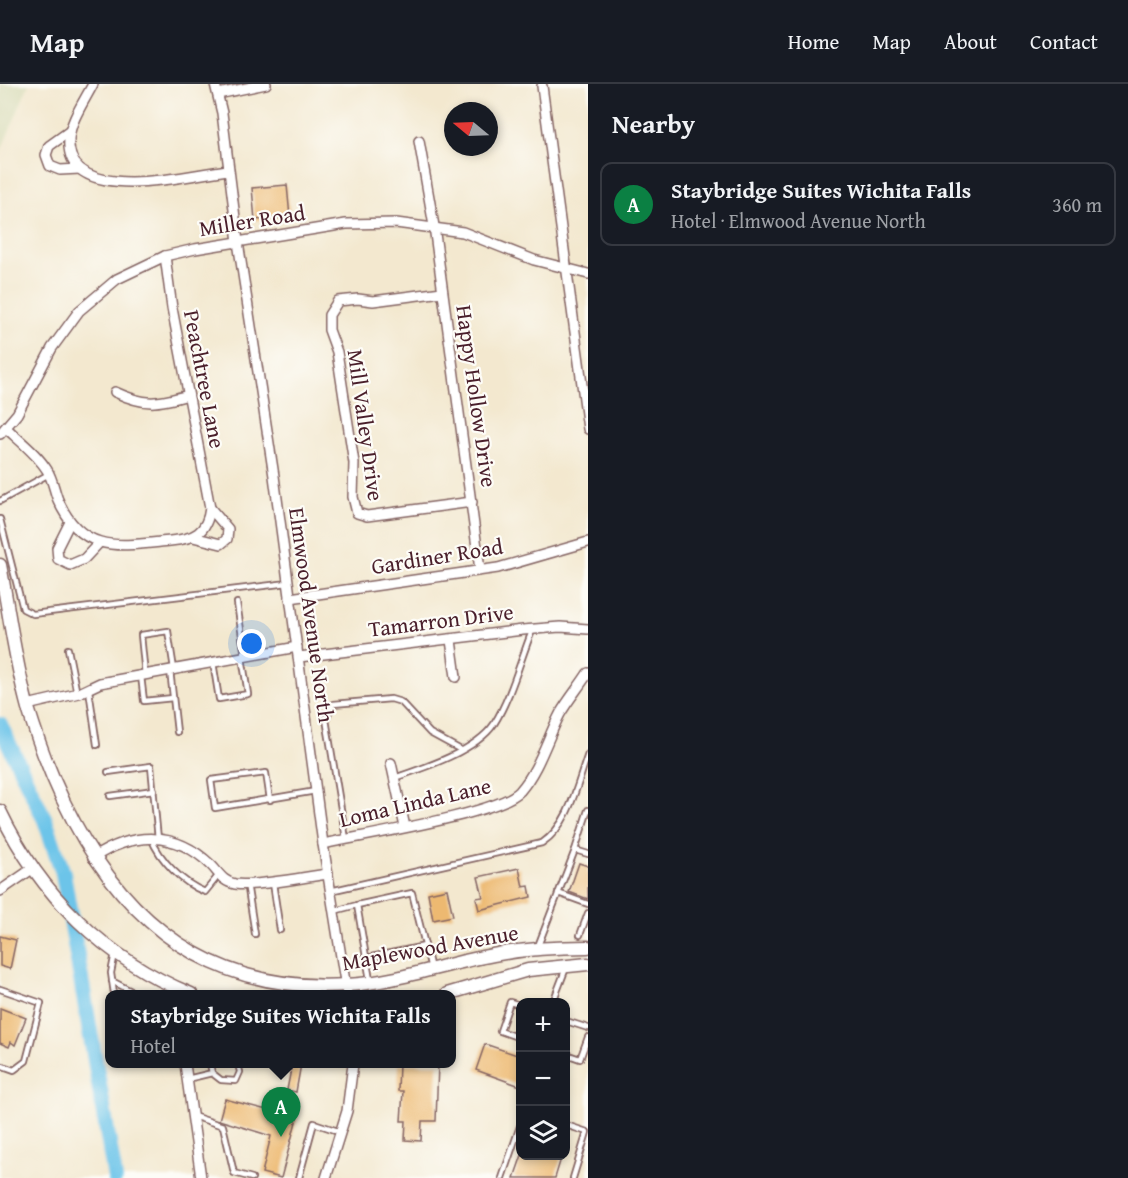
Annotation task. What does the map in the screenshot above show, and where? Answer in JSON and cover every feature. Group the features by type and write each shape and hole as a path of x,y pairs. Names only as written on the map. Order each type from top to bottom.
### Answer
{"street":[{"path":"80,169 69,150 70,131 93,84"},
{"path":"216,89 266,84"},
{"path":"542,86 588,429"},
{"name":"Elmwood Avenue North","path":"216,89 299,657 323,844 346,990"},
{"path":"70,131 49,146 46,155 50,166 60,170 80,169 109,181 132,184 228,170"},
{"name":"Happy Hollow Drive","path":"419,141 434,226 480,570"},
{"name":"Miller Road","path":"3,431 28,397 52,348 79,310 117,279 165,256 361,223 434,226 464,232 534,260 588,274"},
{"name":"Peachtree Lane","path":"3,431 29,449 49,474 70,522 77,531 99,543 129,545 193,537 221,544 227,539 228,530 210,508 165,256"},
{"name":"Mill Valley Drive","path":"442,292 373,301 338,301 329,315 329,330 337,352 354,463 353,496 357,513 367,516 472,502"},
{"path":"115,392 145,403 188,395"},
{"path":"193,537 204,527 210,508"},
{"path":"70,522 57,548 58,559 70,565 84,559 99,543"},
{"name":"Gardiner Road","path":"290,598 480,570 540,558 588,542"},
{"name":"Maplewood Avenue","path":"0,565 27,705 65,808 93,858 133,907 180,945 219,965 286,984 346,990 494,954 588,947"},
{"name":"Tamarron Drive","path":"299,657 533,629 560,627 588,629"},
{"path":"451,640 456,677"},
{"path":"27,705 77,694 100,683 297,647"},
{"name":"Loma Linda Lane","path":"323,844 477,811 505,801 518,793 531,776 561,712 588,672"},
{"path":"391,763 405,827"},
{"path":"0,811 17,847 32,870 58,902 82,926 115,953 146,973 182,990"},
{"path":"93,858 112,845 155,838 183,845 210,865 218,876 236,884 328,874"},
{"path":"0,891 32,870"},
{"name":"Maplewood Avenue","path":"456,991 528,970 567,964 588,964"},
{"path":"186,1068 201,1178"},
{"path":"326,1178 351,1092 353,1068"}],"lane":[{"path":"0,501 49,474"},
{"path":"0,519 23,609 33,614 288,583"},
{"path":"213,662 219,699 248,694 237,603"},
{"path":"394,778 427,767 461,750 477,741 493,725 533,629"},
{"path":"173,698 144,701 141,635 168,631 177,732"},
{"path":"68,649 77,694"},
{"path":"89,690 97,745"},
{"path":"346,839 326,719 333,704 391,699 401,702 430,733 461,750"},
{"path":"330,891 542,843 551,837 564,819 588,754"},
{"path":"108,772 151,766 155,838 163,859 196,889 205,892 218,876"},
{"path":"270,800 266,773 211,780 215,808 270,800 316,791"},
{"path":"110,796 154,790"},
{"path":"537,949 588,810"},
{"path":"575,850 588,854"},
{"path":"273,880 280,930"},
{"path":"247,883 255,934"},
{"path":"333,911 412,893 431,969"},
{"path":"558,893 588,904"},
{"path":"357,905 370,983"},
{"path":"580,935 588,913"},
{"path":"366,958 425,946"},
{"path":"113,990 111,973 115,953"},
{"path":"554,998 567,964"},
{"path":"112,981 130,990"},
{"path":"0,989 41,1003 26,1061 14,1070 0,1065"},
{"path":"516,1004 510,1002 500,1031 516,1037"},
{"path":"570,1022 588,1028"},
{"path":"570,1055 580,1059 588,1037"},
{"path":"211,1068 212,1073 221,1080 236,1081 240,1072 239,1068"},
{"path":"187,1079 212,1073"},
{"path":"192,1115 224,1126 234,1173 252,1178"},
{"path":"299,1178 314,1123 341,1132"},
{"path":"570,1126 588,1130 587,1143 573,1178"},
{"path":"502,1178 516,1138"}],"shaded area":[{"path":"0,84 29,84 0,153"}],"building":[{"path":"287,185 290,217 255,220 252,188"},
{"path":"579,863 588,866 588,899 569,892"},
{"path":"519,868 523,887 529,886 531,897 479,910 476,898 483,897 478,877"},
{"path":"447,889 453,916 433,920 428,893"},
{"path":"0,936 16,940 10,969 0,966"},
{"path":"0,1008 26,1018 15,1045 11,1042 9,1047 0,1043"},
{"path":"485,1044 516,1055 516,1085 476,1070"},
{"path":"291,1068 300,1068 296,1092 287,1090"},
{"path":"399,1068 438,1068 436,1121 422,1121 421,1141 405,1140 406,1121 401,1121 403,1091 398,1091"},
{"path":"225,1099 297,1118 281,1178 262,1173 271,1136 219,1120"},
{"path":"520,1160 560,1160 555,1178 514,1178"}],"waterway":[{"path":"0,725 45,820 63,873 115,1178"}],"place":[{"name":"Staybridge Suites Wichita Falls","path":"281,1137"}]}
